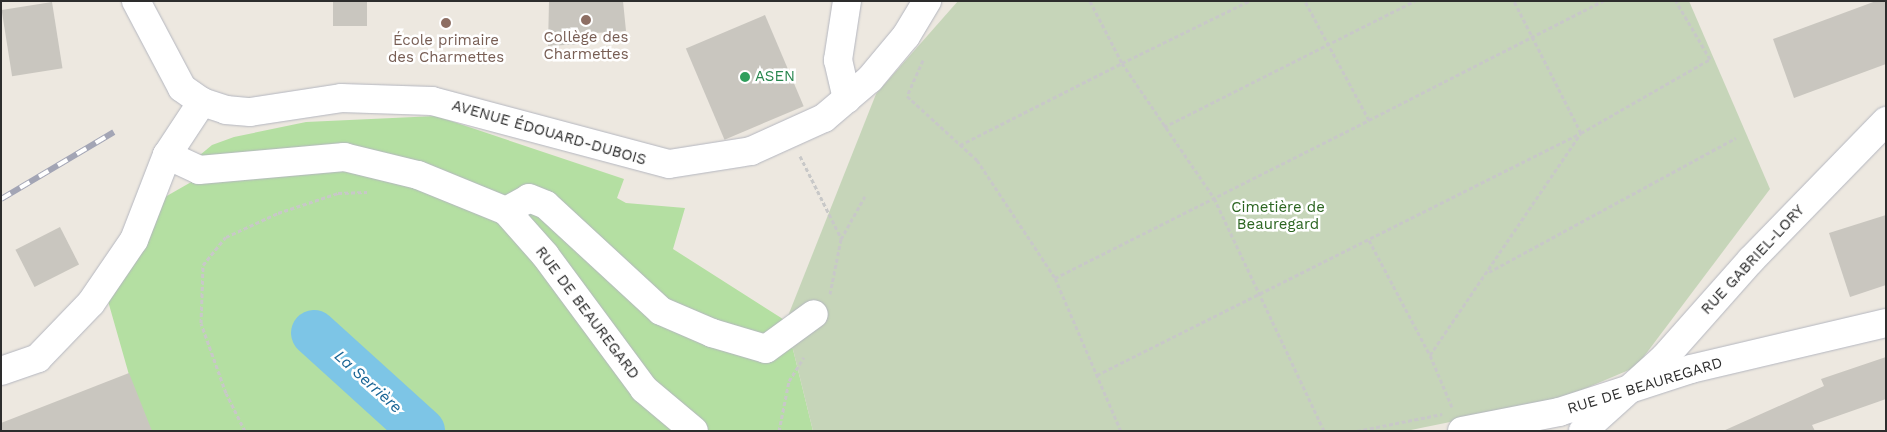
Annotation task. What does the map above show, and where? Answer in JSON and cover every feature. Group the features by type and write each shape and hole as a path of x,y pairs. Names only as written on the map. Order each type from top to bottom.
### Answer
{"street":[{"path":"1,371 38,358 91,303 134,240 167,155 202,102 182,88 172,73 136,1"},
{"path":"847,1 838,60 847,99"},
{"name":"AVENUE ÉDOUARD-DUBOIS","path":"202,102 250,112 341,98 432,102 668,164 729,157 770,144 816,122 847,99 906,36 927,1"},
{"name":"RUE GABRIEL-LORY","path":"1583,431 1617,396 1664,358 1751,260 1886,121"},
{"path":"167,155 199,170 344,158 418,175 506,211 529,198 546,205 661,311 712,333 766,350 814,314"},
{"name":"RUE DE BEAUREGARD","path":"506,211 550,262 644,389 694,431"},
{"name":"RUE DE BEAUREGARD","path":"1462,431 1617,396 1691,369 1886,323"}],"path":[{"path":"1090,1 1122,63 1214,198 1324,431"},
{"path":"960,145 1249,1"},
{"path":"1304,1 1369,120"},
{"path":"1164,127 1330,48 1415,1"},
{"path":"1514,1 1581,133"},
{"path":"1055,278 1603,1"},
{"path":"1096,375 1581,133 1710,59 1676,1"},
{"path":"926,52 907,96 977,160 1055,278 1121,431"},
{"path":"1430,355 1581,133"},
{"path":"1488,272 1736,138"},
{"path":"797,149 841,239"},
{"path":"245,431 206,343 199,302 203,265 226,237 278,213 338,193 375,192"},
{"path":"779,431 789,381 816,332 814,314 832,292 841,239 865,196"},
{"path":"1357,431 1455,412 1430,355 1369,240"}],"green space":[{"name":"Cimetière de Beauregard","path":"958,1 1689,1 1770,189 1636,367 1558,400 1406,431 813,431 786,321 876,94"},
{"path":"436,116 624,179 617,198 626,203 685,208 673,249 786,321 813,431 145,431 108,301 165,197 193,181 194,160 212,145 234,137 306,122"}],"building":[{"path":"333,1 367,1 367,26 333,26"},
{"name":"Collège des Charmettes","path":"549,1 623,1 626,31 580,34 581,44 548,46"},
{"path":"1876,1 1886,1 1886,64 1794,98 1773,39"},
{"path":"52,2 62,68 12,76 2,10"},
{"name":"ASEN","path":"765,15 804,106 725,140 686,49"},
{"path":"1886,215 1886,285 1850,297 1829,233"},
{"path":"60,227 79,264 35,287 15,250"},
{"path":"1886,357 1886,399 1812,425 1815,431 1723,431 1824,386 1821,379"},
{"path":"129,373 152,431 1,431 1,423"}],"waterway":[{"name":"La Serrière","path":"314,333 422,431"}],"railway":[{"path":"1,199 114,132"}],"place":[{"name":"Collège des Charmettes","path":"586,20"},
{"name":"École primaire des Charmettes","path":"446,23"},
{"name":"ASEN","path":"745,77"}]}
